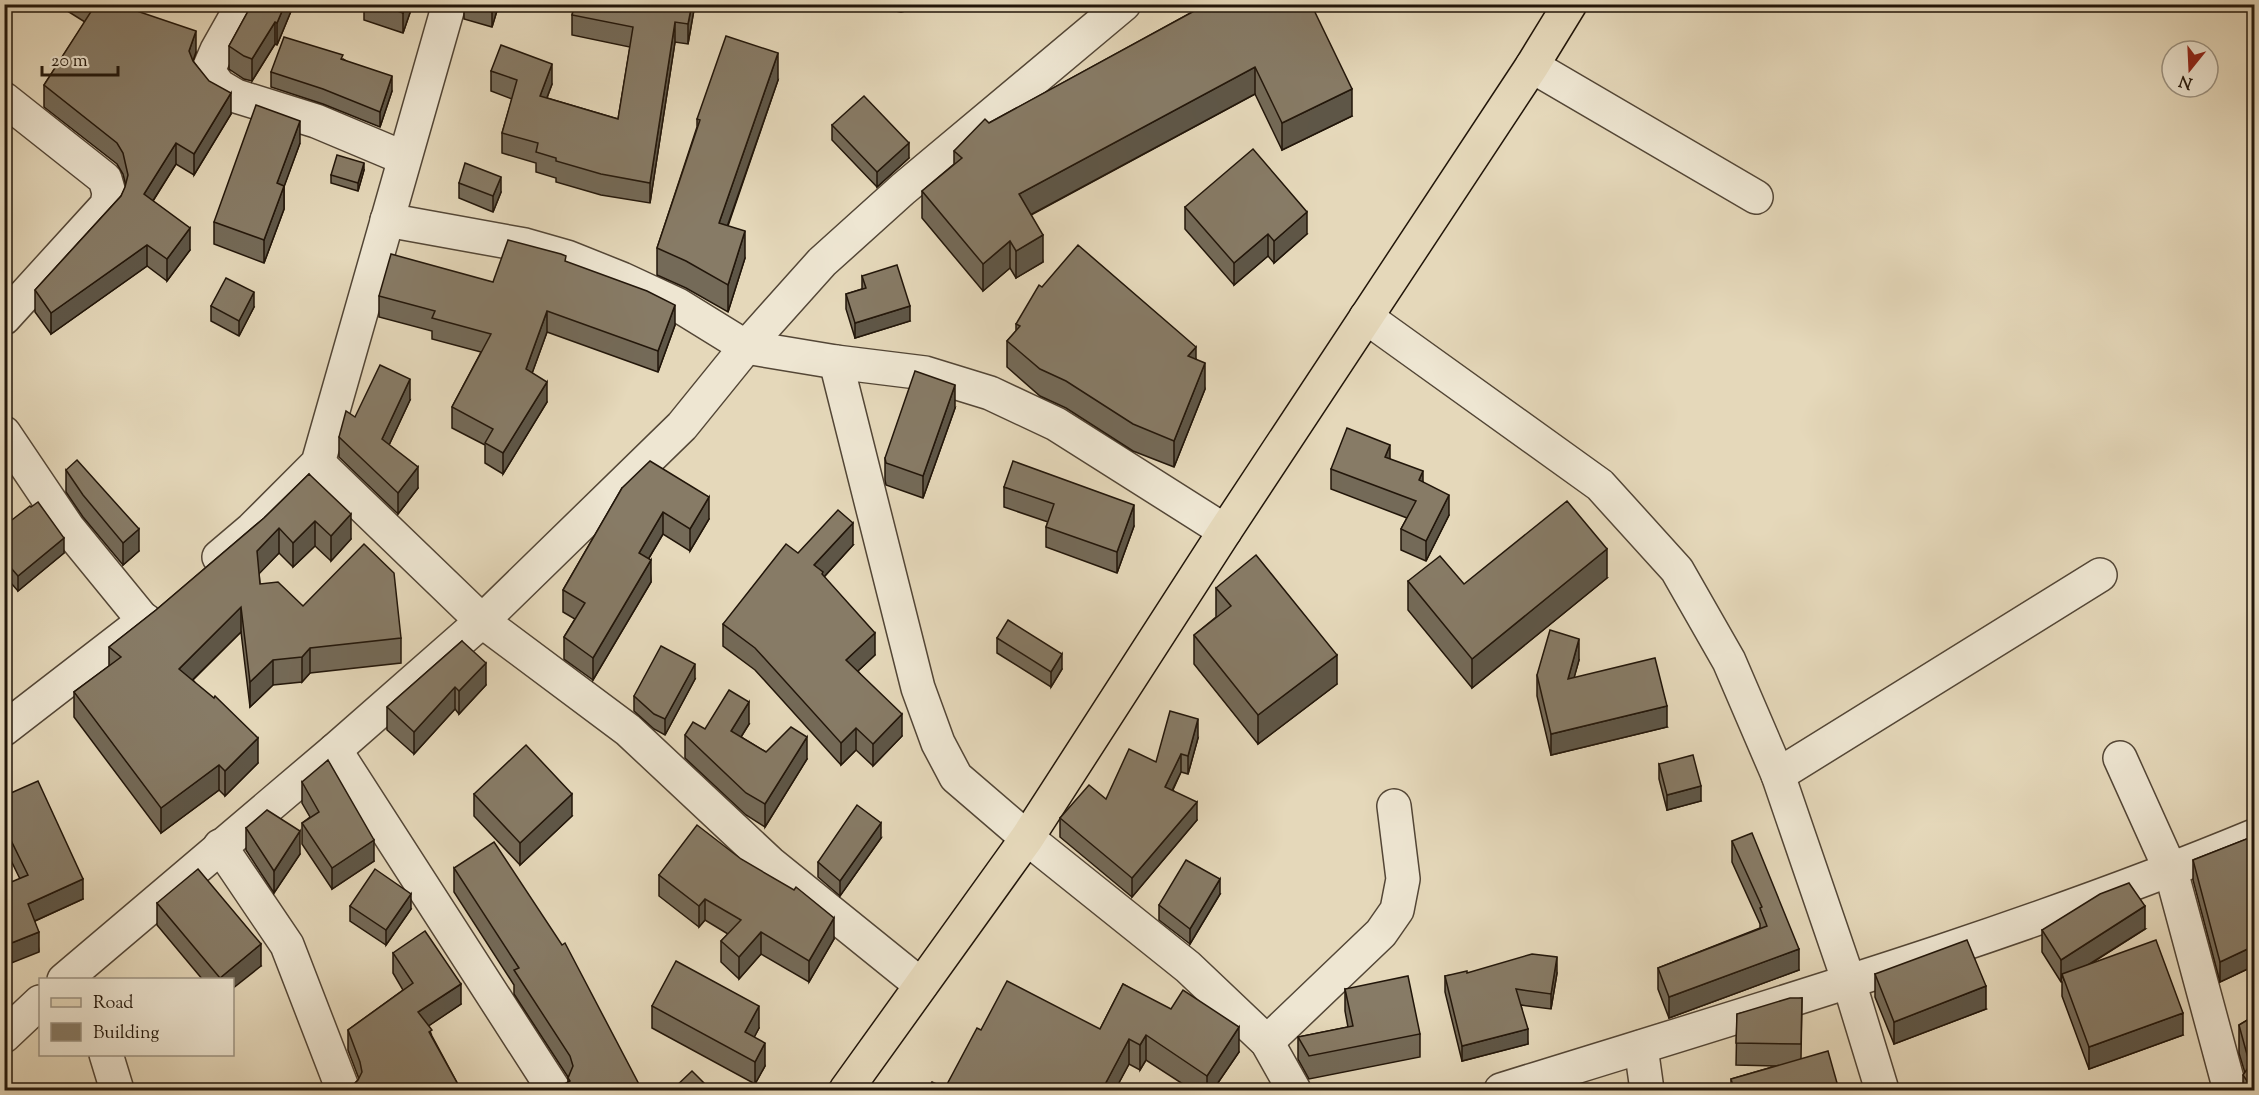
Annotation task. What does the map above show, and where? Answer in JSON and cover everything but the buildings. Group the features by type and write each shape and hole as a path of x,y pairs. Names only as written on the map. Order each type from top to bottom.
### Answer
{"main road":[{"path":"846,1090 1027,838 1225,531 1532,66 1570,4"}],"street":[{"path":"243,4 208,71 219,86 236,96 316,121 404,158"},
{"path":"198,575 252,529 318,463 449,4"},
{"path":"75,975 220,846 335,750 482,621 682,426 746,347 831,255 903,189 1124,4"},
{"path":"1532,66 1756,196"},
{"path":"4,99 105,179 108,193 107,205 4,318"},
{"path":"387,220 525,245 567,257 678,305 746,347 836,362 925,373 990,393 1056,424 1225,531"},
{"path":"1366,317 1600,485 1677,570 1729,661 1778,775 1849,982 1882,1090"},
{"path":"836,362 918,688 938,743 956,777 1027,838 1188,967 1267,1042 1294,1090"},
{"path":"4,433 68,528 144,621"},
{"path":"318,463 482,621 628,730 771,863 921,985"},
{"path":"1778,775 2100,575"},
{"path":"4,729 171,598"},
{"path":"335,750 554,1090"},
{"path":"2120,758 2171,871 2230,1090"},
{"path":"1267,1042 1382,933 1397,910 1403,879 1394,806"},
{"path":"1501,1090 1849,982 2171,871 2254,836"},
{"path":"220,846 287,945 343,1090"},
{"path":"5,1033 39,1003"},
{"path":"1641,1047 1647,1090"},
{"path":"107,1056 117,1090"}]}
